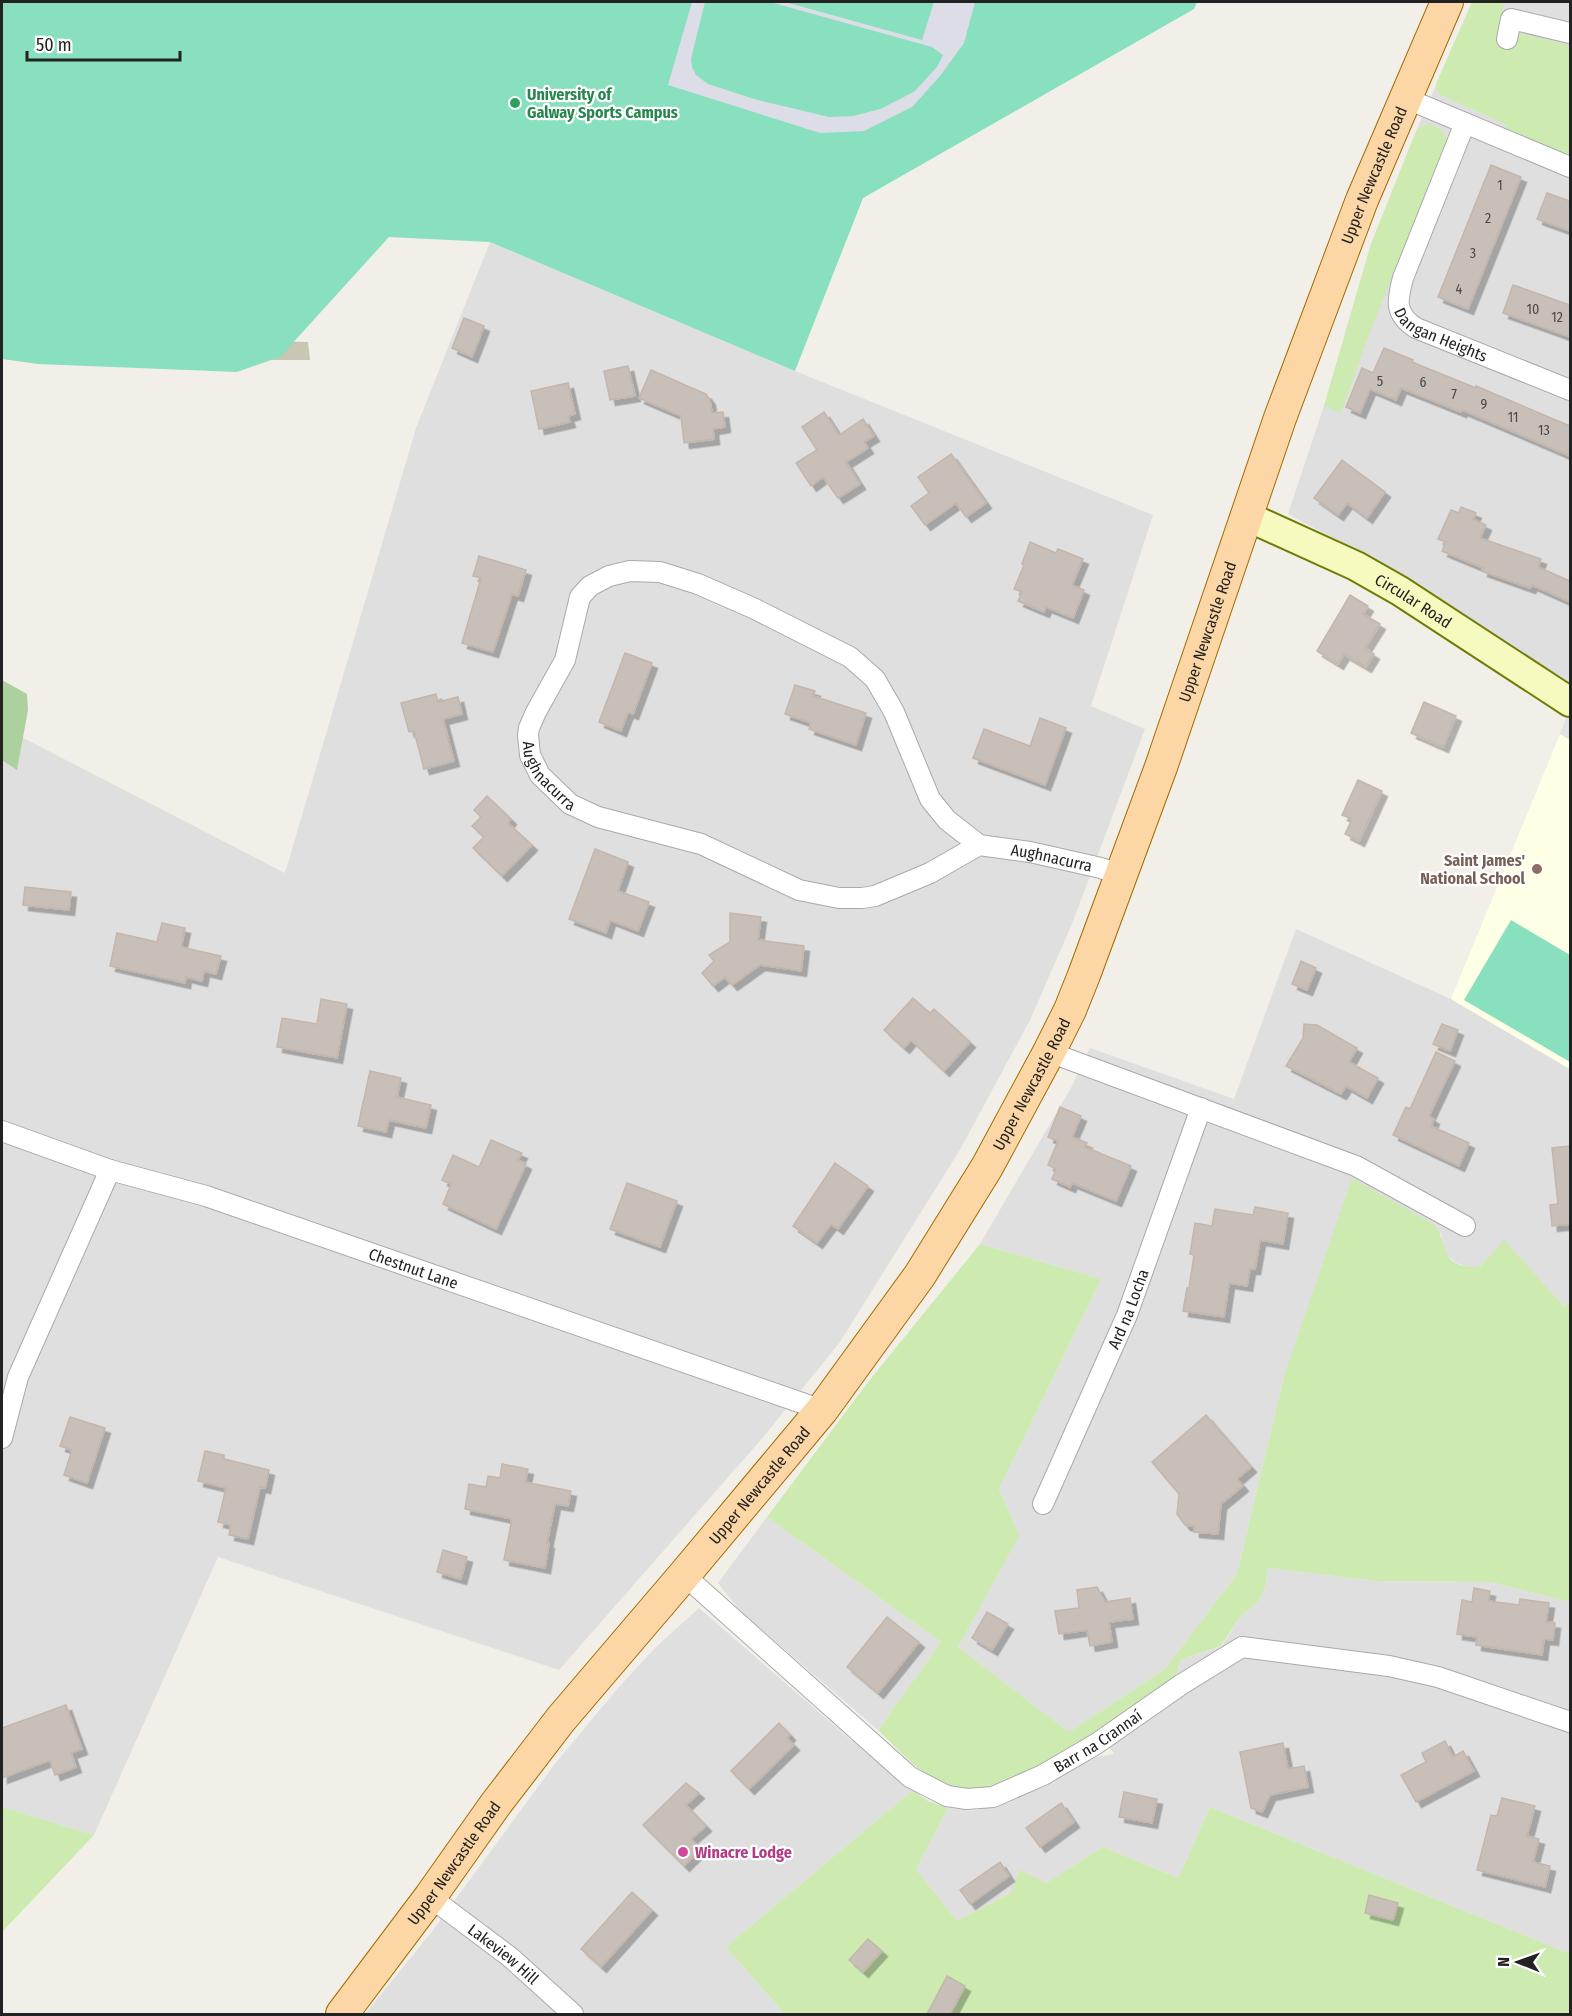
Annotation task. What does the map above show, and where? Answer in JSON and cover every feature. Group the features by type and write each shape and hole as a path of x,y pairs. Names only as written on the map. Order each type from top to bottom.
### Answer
{"main road":[{"name":"Upper Newcastle Road","path":"342,2014 561,1719 822,1410 920,1275 987,1167 1070,1010 1161,767 1280,418 1362,200 1447,2"}],"street":[{"path":"1507,39 1511,19 1570,33"},
{"path":"1405,98 1570,167"},
{"name":"Dangan Heights","path":"1466,123 1403,278 1398,306 1407,322 1416,328 1570,390"},
{"name":"Circular Road","path":"1246,516 1356,566 1400,591 1570,702"},
{"name":"Aughnacurra","path":"979,845 930,873 875,896 839,898 799,890 701,844 598,817 570,804 540,776 530,755 528,735 531,721 565,660 580,597 590,586 609,576 630,571 660,572 698,584 753,608 850,657 875,679 897,717 930,799 947,820 979,845 1030,852 1101,868 1121,875"},
{"path":"1049,1052 1356,1166 1465,1226"},
{"name":"Ard na Locha","path":"1042,1504 1127,1314 1201,1108"},
{"name":"Chestnut Lane","path":"2,1131 110,1170 206,1196 822,1410"},
{"path":"2,1438 18,1377 110,1170"},
{"name":"Barr na Crannaí","path":"684,1575 910,1778 947,1796 967,1799 993,1797 1043,1775 1096,1744 1182,1684 1242,1647 1389,1666 1428,1675 1570,1722"},
{"name":"Lakeview Hill","path":"430,1897 510,1957 573,2014"}],"shaded area":[{"path":"692,2 705,2 691,59 696,75 708,84 754,99 829,117 853,116 880,109 915,91 937,67 943,55 932,47 770,2 785,2 922,40 934,2 975,2 964,43 940,76 912,107 864,131 820,133 668,85"},
{"path":"1472,2 1570,2 1570,685 1389,568 1288,514 1324,406 1371,244 1417,129"},
{"path":"490,242 795,371 1153,515 1091,706 1145,729 1072,924 1030,1020 961,1148 840,1342 765,1435 559,1670 218,1557 94,1835 2,1807 2,727 285,873 416,428"},
{"path":"265,341 308,342 310,360 265,360"},
{"path":"1568,713 1570,715 1570,740 1560,734"},
{"name":"Saint James' National School","path":"1560,734 1570,740 1570,1069 1451,999"},
{"path":"1296,929 1451,999 1570,1069 1570,1301 1564,1306 1504,1241 1480,1267 1469,1267 1456,1263 1445,1253 1441,1233 1284,1376 1237,1574 1165,1669 1069,1732 958,1647 1018,1536 999,1489 1101,1279 980,1244 1072,1086 1090,1048 1234,1099"},
{"path":"767,1517 941,1642 878,1730 741,1612 718,1583"},
{"path":"1267,1568 1376,1581 1491,1582 1570,1602 1570,1954 1210,1807 1178,1878 1103,1847 1046,1883 1010,1893 957,1921 916,1869 948,1808 973,1811 1008,1803 1089,1758 1114,1754 1100,1733 1180,1660 1222,1646 1240,1617 1258,1602 1266,1585"},
{"path":"699,1608 852,1741 858,1738 913,1790 726,1947 785,2014 365,2014 430,1934 554,1765 618,1688 656,1647"}],"green space":[{"name":"University of Galway Sports Campus","path":"2,2 1197,2 1194,9 863,198 795,371 490,242 389,237 280,357 237,372 38,364 2,359"},
{"path":"1472,2 1504,2 1498,39 1515,32 1570,45 1570,157 1505,130 1507,125 1438,94 1436,84"},
{"path":"1430,123 1442,131 1447,139 1445,147 1371,329 1341,413 1324,406 1371,244 1417,129"},
{"path":"2,680 27,694 28,710 17,770 2,760"},
{"path":"1511,920 1570,955 1570,1062 1464,1000"},
{"path":"1352,1178 1433,1224 1439,1232 1447,1254 1457,1264 1480,1267 1504,1240 1564,1306 1570,1301 1570,1602 1491,1582 1376,1581 1267,1568 1266,1585 1258,1602 1240,1617 1221,1646 1180,1660 1174,1679 1165,1687 1058,1758 1009,1782 987,1789 968,1791 955,1789 930,1777 878,1730 941,1642 767,1517 868,1382 980,1244 1101,1279 999,1489 1019,1536 958,1647 1069,1732 1165,1669 1237,1574 1284,1376"},
{"path":"913,1790 928,1801 948,1808 916,1869 957,1921 1010,1893 1020,1870 1046,1883 1103,1847 1178,1878 1210,1807 1570,1954 1570,2014 785,2014 726,1947"},
{"path":"2,1807 94,1835 2,1932"}],"building":[{"path":"1491,165 1521,177 1468,309 1438,297"},
{"path":"1547,193 1570,201 1570,231 1537,219"},
{"path":"1513,285 1570,305 1570,337 1503,313"},
{"path":"464,318 484,326 472,357 452,348"},
{"path":"1384,348 1413,360 1412,362 1570,426 1570,456 1462,410 1461,412 1401,388 1396,400 1370,389 1360,413 1346,407 1362,368 1373,373"},
{"path":"628,366 635,396 610,400 604,371"},
{"path":"651,370 706,394 710,400 712,413 723,412 725,427 713,429 714,439 684,443 681,416 639,398"},
{"path":"568,383 575,414 568,416 570,422 539,429 531,391"},
{"path":"824,412 839,435 863,419 874,436 864,442 868,448 846,462 860,484 838,498 823,477 811,486 796,463 817,450 802,427"},
{"path":"951,454 986,503 966,517 956,503 925,525 911,506 929,493 918,477"},
{"path":"1342,460 1385,492 1367,518 1347,503 1338,515 1314,498"},
{"path":"1461,507 1476,513 1473,519 1486,525 1480,538 1541,559 1538,567 1570,581 1570,602 1532,585 1530,588 1482,571 1483,568 1442,551 1446,542 1438,539 1451,510 1459,513"},
{"path":"1030,542 1056,553 1058,549 1083,559 1072,585 1084,590 1073,618 1046,607 1044,612 1018,601 1022,592 1014,589"},
{"path":"479,556 526,570 518,596 512,594 493,652 462,643 481,578 473,576"},
{"path":"1350,595 1368,606 1363,614 1380,624 1365,648 1374,654 1366,667 1344,654 1338,664 1317,651"},
{"path":"625,653 652,663 633,714 628,712 621,731 599,722"},
{"path":"795,685 815,691 813,696 866,713 856,745 809,729 811,723 785,714"},
{"path":"436,694 438,702 458,697 462,714 443,719 454,761 424,769 414,731 409,732 401,703"},
{"path":"1424,702 1456,716 1443,747 1411,733"},
{"path":"1040,718 1066,728 1045,785 973,758 984,729 1030,746"},
{"path":"1358,780 1382,791 1359,841 1345,834 1352,819 1342,815"},
{"path":"487,796 511,819 508,823 532,845 502,876 473,848 484,837 472,826 481,817 474,810"},
{"path":"595,849 628,862 618,891 649,902 638,931 610,920 606,933 569,919"},
{"path":"25,887 71,892 69,910 23,905"},
{"path":"730,913 761,917 758,940 804,946 801,971 760,965 732,985 725,977 713,986 702,973 714,961 709,955 730,942"},
{"path":"162,923 185,928 181,947 221,956 216,974 204,971 202,981 186,977 185,983 110,966 117,933 157,942"},
{"path":"1301,961 1316,968 1307,990 1292,984"},
{"path":"913,998 930,1013 934,1009 970,1042 944,1071 911,1040 904,1048 884,1030"},
{"path":"321,999 347,1004 337,1058 277,1047 282,1018 317,1024"},
{"path":"1304,1024 1317,1025 1357,1048 1349,1062 1378,1078 1367,1098 1346,1086 1341,1094 1286,1066 1303,1038"},
{"path":"1442,1024 1458,1030 1450,1051 1433,1044"},
{"path":"1436,1052 1455,1061 1429,1116 1434,1119 1431,1126 1469,1143 1459,1166 1393,1135 1406,1107 1410,1109"},
{"path":"370,1071 401,1078 397,1097 431,1105 426,1128 389,1120 386,1132 358,1126"},
{"path":"1060,1107 1081,1116 1072,1137 1087,1143 1085,1147 1131,1166 1116,1201 1072,1183 1070,1187 1052,1179 1056,1169 1048,1165 1058,1141 1048,1137"},
{"path":"491,1140 522,1153 518,1160 526,1164 496,1229 443,1204 451,1184 442,1180 453,1155 479,1167"},
{"path":"1570,1146 1570,1224 1552,1226 1550,1205 1558,1204 1552,1148"},
{"path":"835,1163 868,1186 838,1229 831,1224 817,1243 793,1226"},
{"path":"627,1183 677,1201 660,1247 610,1229"},
{"path":"1255,1207 1288,1213 1283,1244 1260,1240 1255,1269 1250,1269 1247,1286 1229,1283 1224,1317 1183,1311 1194,1255 1190,1254 1195,1223 1212,1226 1215,1209 1253,1215"},
{"path":"1206,1415 1251,1467 1237,1479 1243,1486 1221,1504 1218,1534 1194,1532 1194,1526 1185,1525 1177,1514 1179,1494 1152,1462"},
{"path":"70,1417 105,1428 87,1483 64,1475 72,1450 60,1446"},
{"path":"205,1451 224,1455 224,1459 269,1470 265,1488 260,1487 248,1539 229,1535 231,1525 218,1522 226,1488 198,1481"},
{"path":"502,1464 528,1469 525,1482 571,1491 568,1506 555,1504 547,1543 549,1543 545,1568 504,1560 512,1519 465,1509 469,1484 486,1487 488,1476 500,1478"},
{"path":"443,1550 467,1557 461,1579 437,1572"},
{"path":"1097,1587 1105,1602 1130,1598 1133,1619 1109,1622 1112,1642 1090,1646 1087,1630 1059,1634 1055,1611 1079,1608 1077,1590"},
{"path":"1474,1588 1490,1591 1488,1601 1519,1605 1520,1599 1549,1603 1546,1622 1555,1623 1553,1640 1544,1639 1542,1655 1476,1645 1477,1637 1457,1634 1462,1600 1472,1602"},
{"path":"987,1612 1008,1624 992,1650 972,1638"},
{"path":"887,1617 919,1642 878,1693 847,1667"},
{"path":"66,1705 82,1749 71,1753 76,1767 55,1775 50,1760 2,1778 2,1728"},
{"path":"779,1723 790,1735 787,1738 794,1745 749,1789 731,1771"},
{"path":"1445,1741 1453,1757 1463,1751 1474,1771 1416,1802 1401,1775 1426,1762 1422,1753"},
{"path":"1283,1743 1288,1769 1304,1766 1308,1787 1270,1795 1262,1812 1251,1808 1240,1752"},
{"path":"686,1783 699,1793 686,1805 706,1826 691,1839 701,1849 684,1866 643,1825"},
{"path":"1124,1792 1157,1799 1152,1823 1119,1817"},
{"path":"1502,1798 1535,1806 1527,1836 1539,1839 1533,1862 1550,1866 1545,1887 1477,1870 1491,1815 1497,1816"},
{"path":"1061,1803 1074,1822 1040,1847 1026,1828"},
{"path":"1000,1862 1009,1876 970,1904 960,1890"},
{"path":"632,1892 652,1910 601,1967 581,1949"},
{"path":"1369,1895 1398,1903 1393,1920 1365,1913"},
{"path":"868,1939 882,1951 863,1972 849,1960"},
{"path":"947,1976 965,1986 950,2014 927,2014"}],"place":[{"name":"University of Galway Sports Campus","path":"515,103"},
{"name":"Saint James' National School","path":"1537,869"},
{"name":"Winacre Lodge","path":"683,1852"}]}
